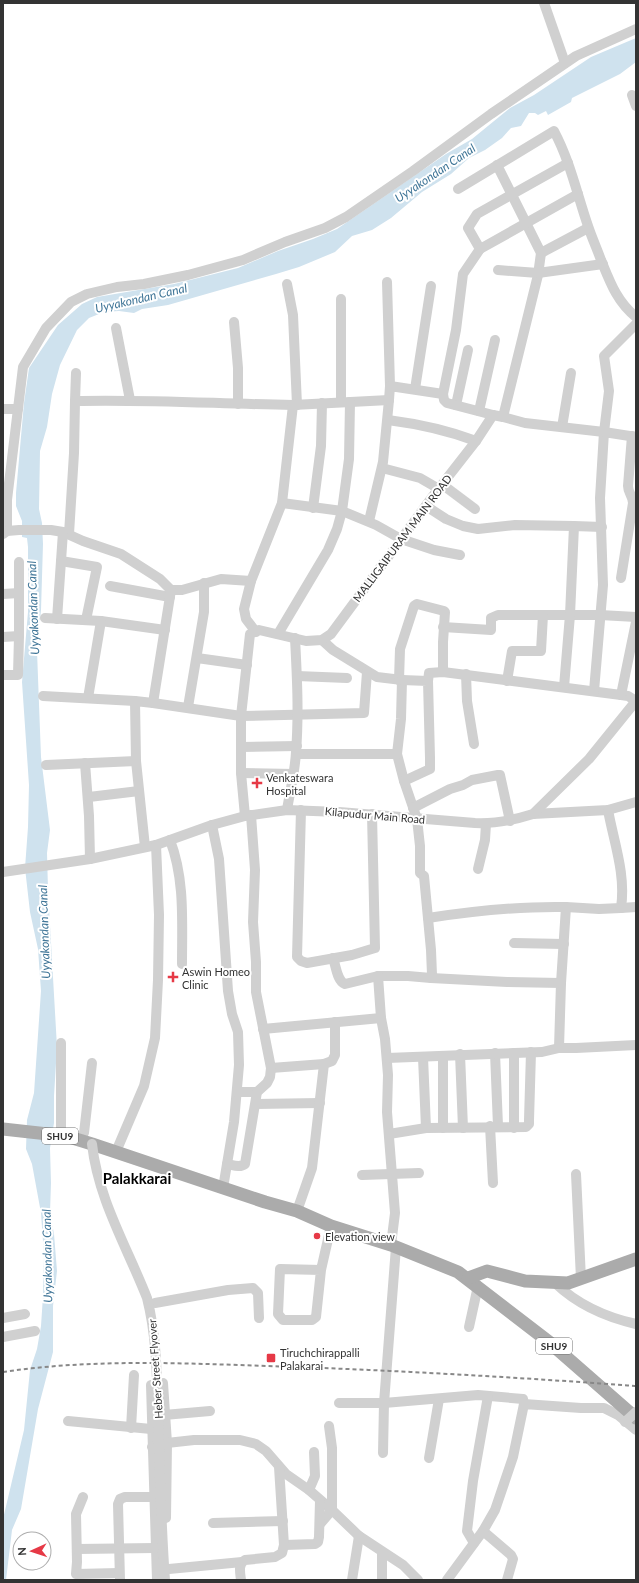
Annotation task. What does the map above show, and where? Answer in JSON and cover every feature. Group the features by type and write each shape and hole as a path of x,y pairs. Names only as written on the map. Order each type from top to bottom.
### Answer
{"main road":[{"name":"SHU9","path":"3,1129 66,1136 92,1144 265,1202 297,1211 332,1226 394,1246 458,1272 473,1282 549,1342 631,1420"},
{"path":"473,1282 487,1271 525,1281 568,1283 636,1259"},
{"name":"SHU9","path":"473,1282 485,1286 504,1298 636,1407"}],"street":[{"path":"544,3 565,63"},
{"path":"153,703 171,594 160,579 122,554 83,541 66,533 47,530 19,530 5,533 7,500 23,367 46,328 71,302 87,294 117,287 144,284 188,275 243,260 285,242 325,228 346,217 413,171 491,114 565,63 576,56 636,29"},
{"path":"632,95 636,106"},
{"path":"458,189 554,131 563,147 588,228 603,264 618,298 636,317"},
{"path":"480,249 468,228 477,214 568,163"},
{"path":"497,165 541,253 538,273 498,416"},
{"path":"578,194 527,224 480,249 463,274 456,330 443,394 444,400 447,402 525,423 634,437 628,486 628,490 634,496 621,578"},
{"path":"541,253 588,228"},
{"path":"498,270 538,273 603,264"},
{"path":"369,521 382,468 388,420 390,386 387,282"},
{"path":"256,632 246,619 244,609 251,581 282,503 295,405 293,315 287,284"},
{"path":"415,389 431,286"},
{"path":"278,634 328,550 337,529 342,511 350,439 346,402 341,299"},
{"path":"234,322 238,368 238,404"},
{"path":"594,691 603,585 600,498 604,432 609,391 604,356 636,324"},
{"path":"116,328 130,400"},
{"path":"479,411 495,340"},
{"path":"456,405 468,350"},
{"path":"58,619 61,561 66,533 73,468 76,373"},
{"path":"562,427 571,373"},
{"path":"390,386 443,394"},
{"path":"75,400 130,400 295,405 389,400"},
{"path":"313,508 321,446 322,403"},
{"path":"3,409 18,409"},
{"name":"MALLIGAIPURAM MAIN ROAD","path":"322,640 330,634 476,441 498,416"},
{"path":"388,420 417,424 452,432 476,441"},
{"path":"382,468 420,478 441,487 474,509"},
{"path":"282,503 342,511 376,524 401,539 434,550 460,555"},
{"path":"426,506 446,519 474,528 515,525 602,527"},
{"path":"564,687 570,615 574,526"},
{"path":"61,561 97,567 86,620"},
{"path":"3,675 18,675 19,562"},
{"path":"110,586 171,594 221,579 251,581"},
{"path":"188,707 204,612 204,583"},
{"path":"3,594 19,592"},
{"path":"432,978 432,950 424,876 420,873 420,846 416,819 397,754 401,719 401,644 415,604 444,610 443,672"},
{"path":"507,681 512,651 541,651 543,615"},
{"path":"443,627 491,630 491,618 494,616 600,615 636,617"},
{"path":"45,618 101,620 165,630"},
{"path":"88,698 101,620"},
{"path":"621,695 636,622"},
{"path":"227,1164 243,1166 245,1164 257,1092 270,1077 271,1068 256,992 256,962 253,922 255,870 241,773 241,716 250,634 259,630 306,641 322,640 332,650 377,677 428,681"},
{"path":"3,637 19,636"},
{"path":"287,810 294,774 296,750 296,638"},
{"path":"197,658 247,665"},
{"path":"43,696 135,701 188,707 241,716 364,713 367,672"},
{"path":"404,781 430,769 429,673 443,672 466,674 507,681 594,691 628,696 636,701"},
{"path":"466,674 467,701 474,744"},
{"path":"297,676 348,678"},
{"path":"135,701 136,761 145,847"},
{"name":"Kilapudur Main Road","path":"3,872 90,859 156,845 212,825 248,816 287,810 372,814 486,824 510,821 533,814 589,759 636,701"},
{"path":"241,747 397,754"},
{"path":"46,766 136,761"},
{"path":"85,763 88,797 90,859"},
{"path":"241,773 294,774"},
{"path":"413,808 450,789 463,785 472,780 498,774 503,782 510,821"},
{"path":"88,797 139,791"},
{"path":"533,814 608,810 636,802"},
{"path":"300,810 297,957 301,961 307,963 352,955 375,948 372,814"},
{"path":"608,810 622,870 621,908"},
{"path":"478,869 485,840 486,824"},
{"path":"212,825 219,859 228,991 232,1014 238,1032 239,1065 237,1092 224,1182"},
{"path":"170,840 175,852 180,876 182,907 182,964"},
{"path":"118,1147 144,1086 155,1038 159,915 156,845"},
{"path":"428,918 484,910 538,907 636,907"},
{"path":"559,1048 561,983 566,907"},
{"path":"514,943 564,944"},
{"path":"333,958 341,982 345,984 378,976 561,983"},
{"path":"378,976 381,1018 387,1058 387,1112 395,1213 384,1403 383,1453"},
{"path":"263,1029 381,1018"},
{"path":"271,1068 324,1064 332,1061 335,1055 335,1022"},
{"path":"61,1043 61,1128"},
{"path":"387,1058 542,1052 559,1048 636,1045"},
{"path":"389,1134 426,1128 494,1126 514,1128 526,1127 529,1124 531,1052"},
{"path":"493,1182 495,1053"},
{"path":"514,1053 514,1128"},
{"path":"460,1054 463,1128"},
{"path":"443,1056 443,1128"},
{"path":"423,1057 426,1128"},
{"path":"84,1133 92,1063"},
{"path":"297,1211 312,1168 324,1064"},
{"path":"237,1092 257,1092"},
{"path":"256,1104 320,1103"},
{"name":"Heber Street Flyover","path":"92,1144 98,1181 106,1204 145,1291 151,1314 157,1381 162,1536 165,1580"},
{"path":"362,1175 419,1173"},
{"path":"576,1174 581,1279"},
{"path":"321,1270 280,1269 278,1314 280,1318 283,1320 314,1319 321,1270 332,1226"},
{"path":"469,1327 473,1282"},
{"path":"555,1283 567,1295 588,1308 612,1319 636,1324"},
{"path":"155,1303 228,1290 253,1288 258,1293 259,1318"},
{"path":"3,1318 25,1314"},
{"path":"3,1337 35,1331"},
{"path":"132,1428 134,1376"},
{"path":"164,1383 164,1415 167,1443 166,1534 170,1580"},
{"path":"151,1386 157,1580"},
{"path":"339,1403 384,1403 469,1396 523,1399 524,1404 513,1456 495,1510 483,1531 447,1580"},
{"path":"474,1543 467,1531 473,1481 488,1396"},
{"path":"429,1458 439,1399"},
{"path":"524,1404 604,1408 631,1420 636,1430"},
{"path":"164,1415 210,1411"},
{"path":"631,1420 636,1412"},
{"path":"68,1421 152,1429"},
{"path":"320,1524 332,1510 332,1448 329,1426"},
{"path":"152,1446 194,1440 240,1440 256,1444 266,1451 286,1474 309,1490 359,1536 403,1565 418,1580"},
{"path":"309,1490 315,1476 314,1452"},
{"path":"169,1569 242,1562 245,1560 275,1557 282,1553 284,1545 279,1467"},
{"path":"83,1496 76,1514 77,1549 75,1577 120,1576 118,1504 120,1499 125,1497 154,1497"},
{"path":"284,1545 314,1544 318,1542 320,1537 320,1501"},
{"path":"214,1523 283,1521"},
{"path":"483,1531 513,1558 507,1580"},
{"path":"352,1580 359,1536"},
{"path":"77,1549 155,1548"},
{"path":"382,1552 382,1580"},
{"path":"240,1580 240,1567 242,1562"}],"water":[{"name":"Uyyakondan Canal","path":"636,38 636,62 620,74 572,98 571,102 548,115 546,111 538,115 535,113 529,113 521,126 511,128 502,138 485,150 469,158 451,174 422,192 391,218 372,230 352,236 335,252 299,267 168,305 142,309 134,313 119,311 104,312 89,318 77,330 60,365 52,394 47,427 40,451 39,509 42,523 43,544 41,610 37,651 41,757 50,830 47,853 48,890 57,1047 54,1123 50,1148 50,1213 54,1234 57,1271 53,1306 53,1352 38,1409 21,1509 12,1530 6,1580 3,1580 3,1519 24,1430 30,1370 37,1349 41,1326 44,1255 41,1213 32,1164 26,1149 27,1120 34,1093 41,991 38,949 30,912 25,868 29,785 22,682 28,612 28,547 27,538 22,537 22,521 16,506 24,403 29,368 58,325 82,304 97,297 174,284 238,268 337,229 446,154 472,139 510,108 534,95 591,57"}],"railway":[{"path":"3,1372 69,1365 135,1363 201,1364 405,1372 636,1386"}],"place":[{"name":"Venkateswara Hospital","path":"257,783"},
{"name":"Aswin Homeo Clinic","path":"173,977"},
{"name":"Elevation view","path":"317,1236"},
{"name":"Tiruchchirappalli Palakarai","path":"271,1358"}],"district":[{"name":"Palakkarai","path":"137,1178"}]}
